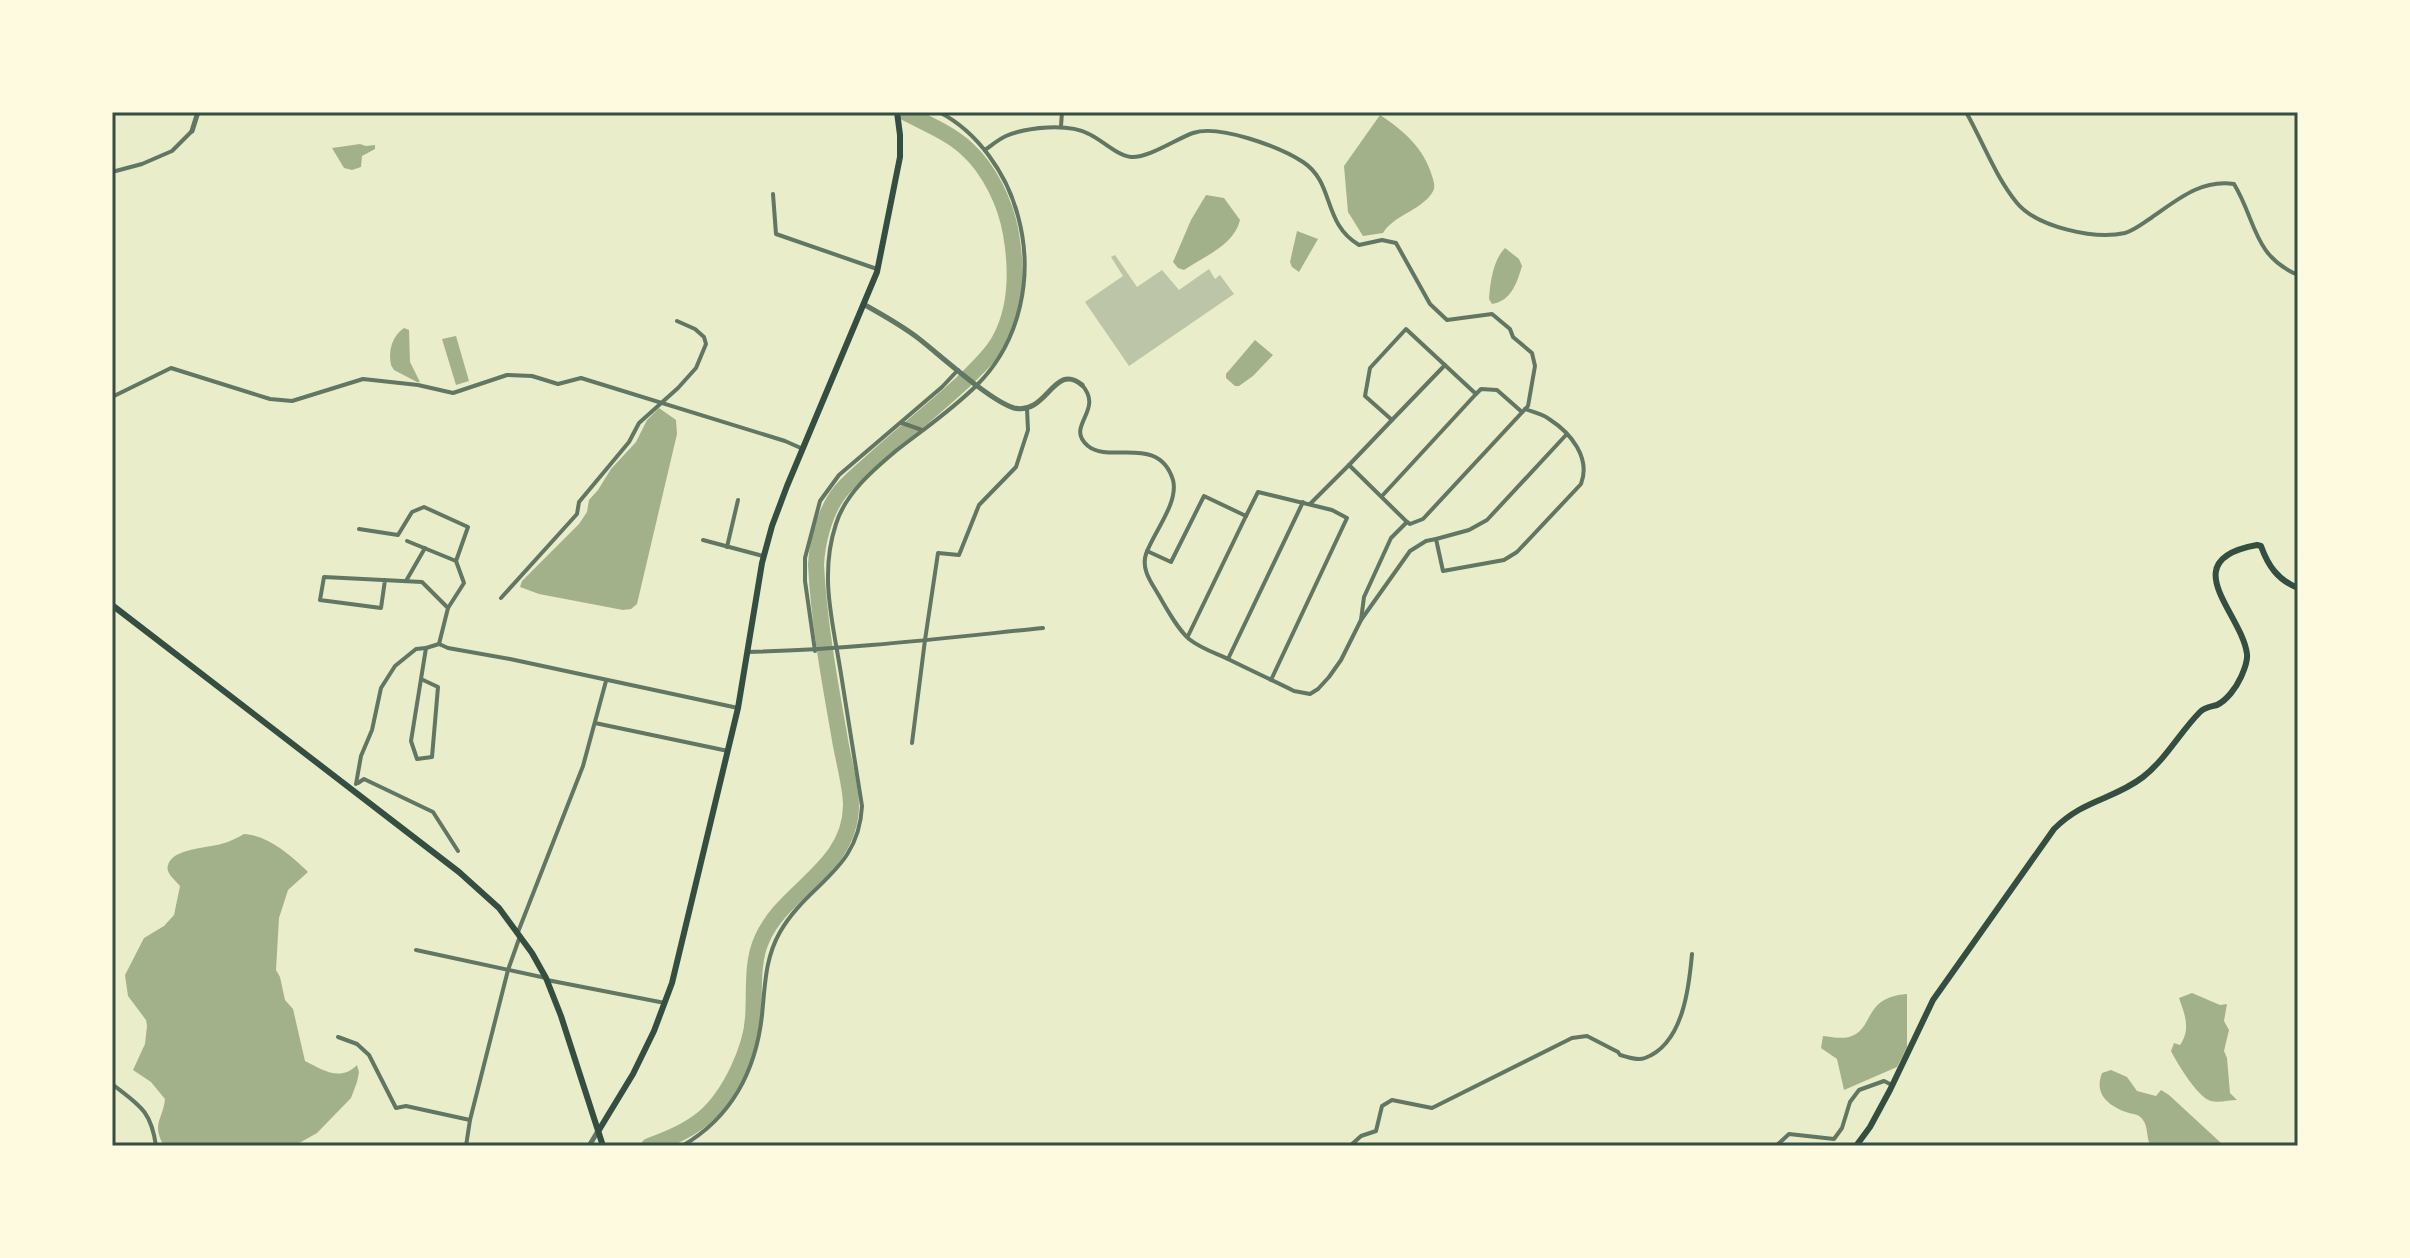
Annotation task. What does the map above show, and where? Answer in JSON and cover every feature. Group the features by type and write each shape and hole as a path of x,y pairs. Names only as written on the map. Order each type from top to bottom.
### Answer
{"main road":[{"path":"599,1130 638,1063 665,1003 738,708 763,556 772,526 865,305 877,269 900,157 898,115"},
{"path":"1856,1146 1870,1127 1933,1000 2054,829 2075,810 2146,775 2203,709 2222,701 2239,681 2248,659 2247,651 2220,597 2216,575 2219,563 2225,557 2261,546 2266,561 2277,575 2298,588"},
{"path":"112,605 459,872 499,908 546,979 603,1146"}],"street":[{"path":"112,172 172,151 192,131 198,112"},
{"path":"682,1146 716,1121 740,1091 761,1029 765,980 775,943 786,924 846,858 858,834 862,806 828,598 828,554 836,521 860,485 976,384 1000,356 1016,322 1023,296 1025,261 1021,227 1013,200 985,150 968,132 939,112"},
{"path":"1061,126 1062,112"},
{"path":"1966,112 2003,184 2019,206 2038,218 2088,235 2106,236 2127,232 2195,190 2219,182 2234,184 2259,239 2276,263 2298,275"},
{"path":"985,150 1005,136 1061,126 1087,132 1129,157 1140,156 1196,131 1211,131 1280,148 1315,173 1324,187 1337,225 1346,237 1359,245 1382,240 1396,243 1430,304 1447,320 1492,314 1532,353 1535,366 1528,406 1423,519 1410,524 1407,522 1349,465"},
{"path":"773,194 776,234 877,269"},
{"path":"865,305 901,326 976,384 1014,408 1027,409 1067,378 1075,379 1082,385 1091,400 1081,427 1086,443 1095,450 1150,455 1166,466 1173,480 1171,502 1147,551 1145,562 1147,573 1174,619 1192,642 1301,693 1310,694 1318,689 1341,660 1361,620 1410,551 1426,541 1469,530 1487,520 1566,435"},
{"path":"501,598 577,514 579,502 629,442 639,423 696,368 706,344 704,337 677,321"},
{"path":"1392,420 1365,396 1370,368 1406,329 1476,394"},
{"path":"1310,504 1445,365"},
{"path":"112,397 171,368 277,401 301,399 363,379 418,385 453,393 510,375 532,376 558,384 581,378 803,449"},
{"path":"816,651 805,581 805,558 820,501 839,475 959,371"},
{"path":"1382,496 1481,389 1497,390 1524,411 1549,419 1581,451 1585,472 1581,484 1511,557 1443,571 1436,539"},
{"path":"912,743 938,553 959,555 979,505 1014,471 1028,430 1027,409"},
{"path":"900,423 922,430"},
{"path":"1187,637 1258,492 1332,510 1347,518 1271,680"},
{"path":"1147,551 1171,562 1204,496 1246,516"},
{"path":"727,547 738,500"},
{"path":"1228,659 1303,502"},
{"path":"359,529 398,535 412,512 424,507 468,527 456,561 464,583 448,608 439,644"},
{"path":"1361,620 1364,597 1391,538 1407,522"},
{"path":"703,540 763,556"},
{"path":"407,541 456,561"},
{"path":"405,581 425,548"},
{"path":"385,580 381,608 320,600 324,577 385,580 405,581 422,582 448,608"},
{"path":"746,652 816,651 1043,628"},
{"path":"356,784 381,688 395,666 416,649 439,644 738,708"},
{"path":"421,679 438,687 432,757 417,759 411,741 421,679 426,648"},
{"path":"466,1146 508,970 583,766 606,681"},
{"path":"595,723 728,751"},
{"path":"349,788 364,779 433,812 458,851"},
{"path":"416,950 665,1003"},
{"path":"1350,1146 1361,1136 1376,1131 1382,1106 1392,1100 1432,1108 1572,1038 1587,1036 1620,1055 1646,1058 1665,1044 1677,1025 1686,1004 1692,954"},
{"path":"338,1037 357,1044 369,1055 396,1108 406,1106 470,1120"},
{"path":"1776,1146 1789,1134 1834,1139 1842,1128 1850,1102 1859,1090 1884,1081 1892,1085"},
{"path":"112,1084 148,1115 153,1123 156,1146"},
{"path":"589,1146 599,1130"}],"shaded area":[{"path":"1380,115 1418,148 1428,166 1434,187 1427,199 1383,233 1363,236 1348,212 1344,166"},
{"path":"375,145 375,149 362,156 361,167 352,170 344,168 332,148"},
{"path":"1206,195 1224,198 1240,220 1237,229 1218,249 1184,270 1178,268 1173,262 1191,220"},
{"path":"1297,231 1318,239 1299,272 1290,262"},
{"path":"1505,248 1519,259 1522,266 1509,295 1492,304 1489,299 1493,272"},
{"path":"404,328 409,330 410,362 420,382 394,370 391,365 392,344"},
{"path":"456,336 469,381 456,385 442,339"},
{"path":"1255,340 1273,355 1253,376 1235,386 1226,374"},
{"path":"659,408 676,420 677,434 637,604 623,610 539,594 520,587 522,581 579,524 587,512 589,500"},
{"path":"244,834 270,842 308,872 288,890 279,918 276,970 285,1000 293,1009 305,1061 338,1074 357,1065 357,1082 351,1098 317,1133 291,1146 164,1146 158,1127 165,1099 151,1082 133,1070 145,1044 147,1026 128,996 125,975 144,938 164,926 174,915 180,886 168,871 171,859 184,852 224,843"},
{"path":"2192,993 2220,1005 2227,1004 2224,1021 2229,1030 2224,1051 2230,1093 2237,1100 2214,1102 2200,1094 2171,1051 2174,1043 2180,1045 2186,1028 2179,998"},
{"path":"1907,994 1907,1047 1897,1067 1844,1090 1837,1059 1821,1048 1823,1036 1843,1038 1857,1033 1883,1001"},
{"path":"2111,1070 2127,1077 2137,1091 2156,1096 2161,1090 2169,1095 2221,1146 2151,1146 2142,1119 2113,1106 2101,1092 2102,1073"}],"building":[{"path":"1115,255 1137,287 1162,270 1179,290 1209,269 1215,279 1220,275 1234,294 1129,366 1085,302 1123,276 1111,257"}],"waterway":[{"path":"649,1146 692,1127 722,1098 743,1058 751,1031 755,968 762,939 785,906 828,863 848,828 850,789 825,650 816,565 828,512 847,484 982,363 999,341 1009,316 1015,275 1013,247 1009,223 996,188 983,167 960,143 904,112"}]}
